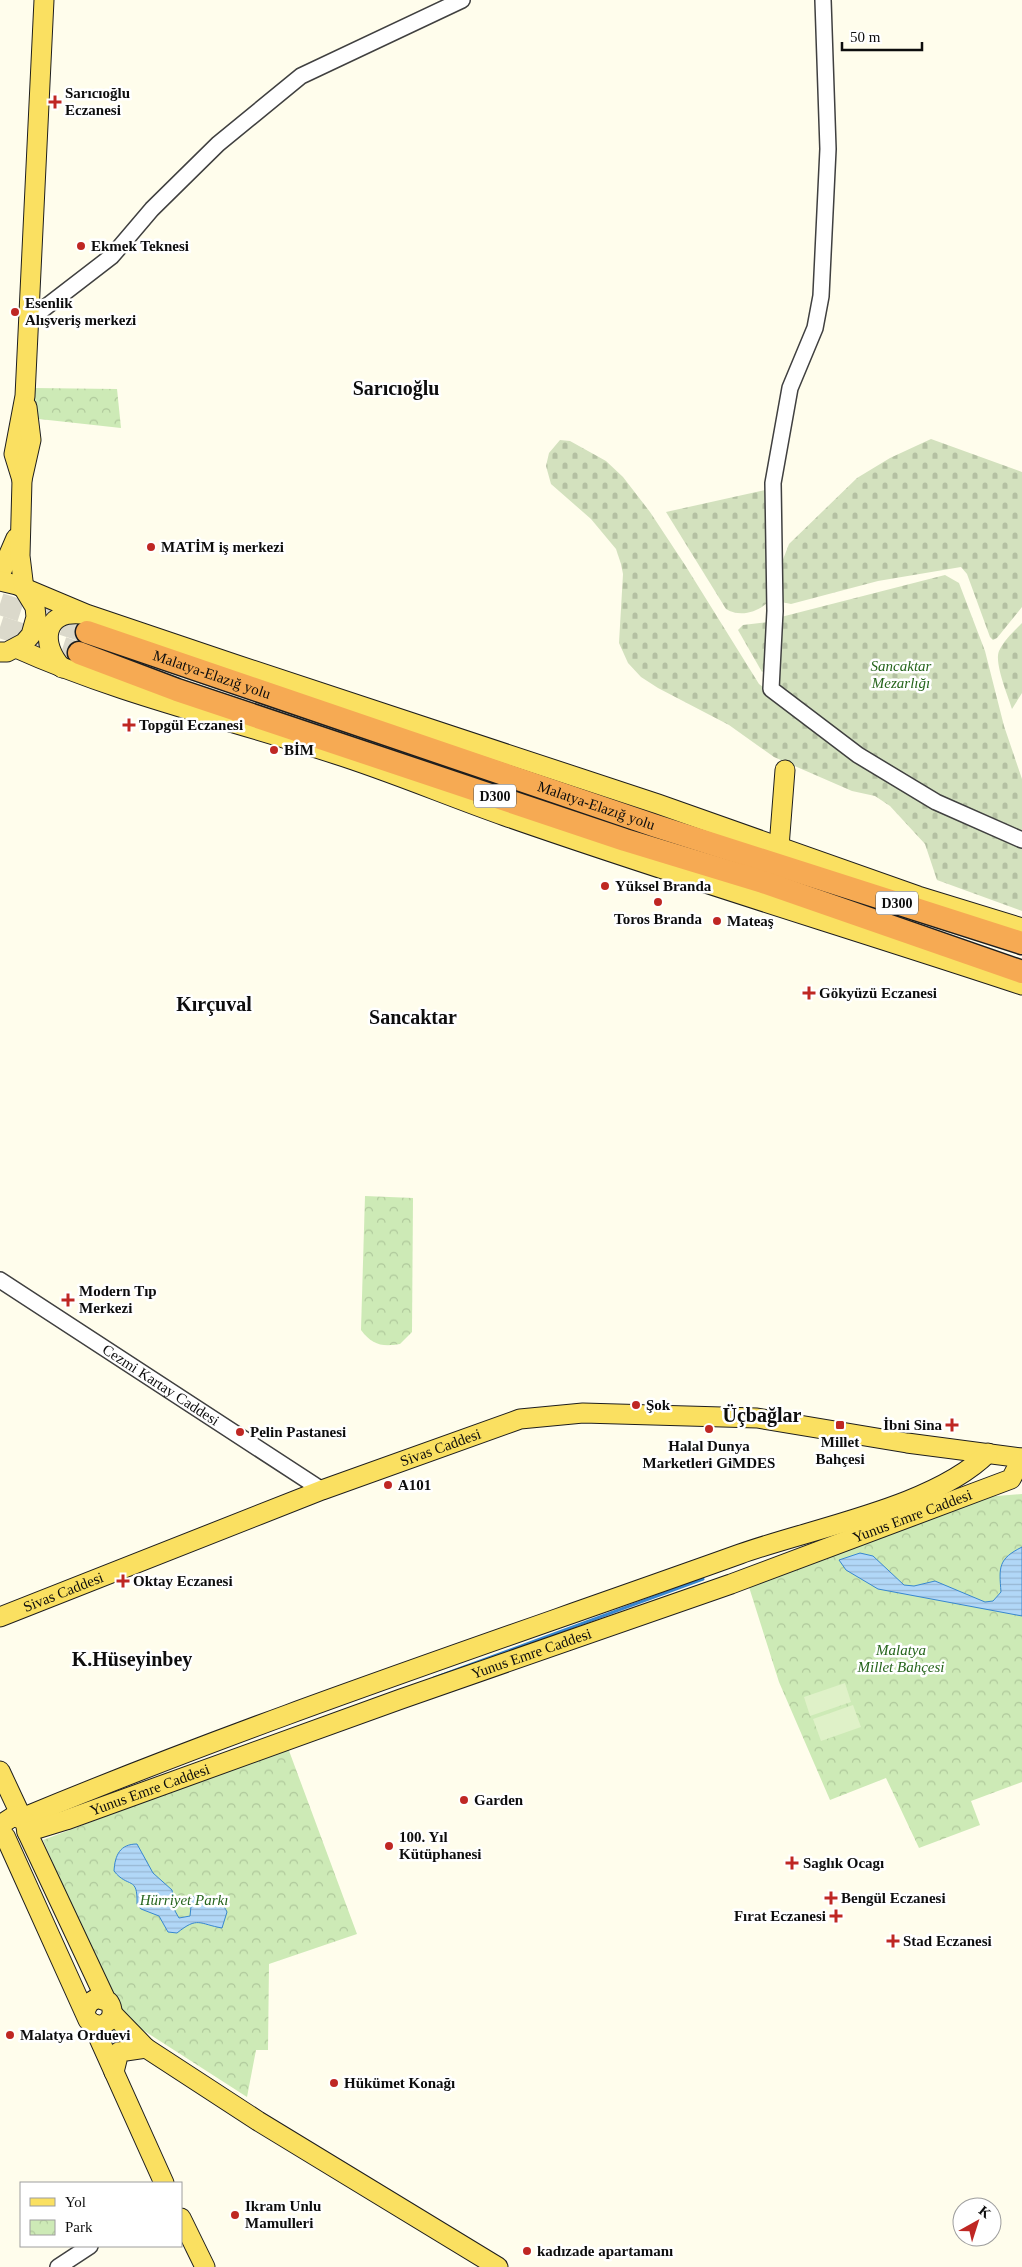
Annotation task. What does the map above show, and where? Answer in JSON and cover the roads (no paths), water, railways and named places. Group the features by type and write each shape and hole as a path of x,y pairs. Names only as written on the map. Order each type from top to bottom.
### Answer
{"highway":[{"name":"Malatya-Elazığ yolu","path":"84,633 647,822 1022,943"},
{"name":"D300","path":"84,633 177,690 616,837 763,882 1022,972"}],"main road":[{"path":"0,667 8,650 24,643 31,635 36,617 35,607 24,590 19,530 22,480 31,440 25,396 44,0"},
{"path":"0,575 13,549 19,530"},
{"path":"0,581 16,585 84,633 743,834 918,896 1022,928"},
{"path":"62,668 48,649 47,634 52,625 60,616 70,613 84,633"},
{"path":"8,650 172,705 336,754 507,816 803,916 1022,985"},
{"path":"780,847 785,770"},
{"path":"743,834 791,868"},
{"name":"Sivas Caddesi","path":"0,1617 322,1490 520,1419 583,1413 757,1418 907,1443"},
{"path":"907,1443 988,1453 1022,1458 1016,1479 973,1468 907,1443"},
{"name":"Yunus Emre Caddesi","path":"8,1827 115,1779 390,1678 761,1546 846,1521 924,1494 973,1468 988,1453"},
{"name":"Yunus Emre Caddesi","path":"8,1827 84,1814 401,1699 731,1584 1016,1479"},
{"path":"0,1771 8,1827 89,2017 164,2182"},
{"path":"8,1827 109,2007 146,2048 258,2121 498,2267"},
{"path":"89,2017 105,2024 109,2007"},
{"path":"114,2072 119,2052 146,2048"},
{"path":"182,2220 205,2267"}],"street":[{"path":"29,320 112,256 152,210 218,144 301,76 462,0"},
{"path":"823,0 828,148 821,296 815,328 790,388 773,483 775,611 772,689 858,755 936,802 1022,840"},
{"name":"Cezmi Kartay Caddesi","path":"0,1280 322,1490"},
{"path":"58,2267 88,2247"}],"water":[{"path":"1022,1547 1022,1616 878,1589 846,1570 839,1560 860,1553 873,1556 904,1585 914,1586 935,1581 985,1602 993,1601 1001,1592 1000,1570 1004,1560"},
{"path":"137,1844 153,1873 172,1890 175,1911 179,1918 190,1916 192,1897 207,1896 221,1904 227,1912 222,1928 203,1923 194,1923 177,1933 168,1932 159,1916 141,1909 137,1904 134,1886 114,1871 117,1855 126,1846"}],"waterway":[{"path":"434,1678 703,1579"}],"tunnel":[{"path":"0,604 87,632"},
{"path":"0,627 79,653"}],"place":[{"name":"Sarıcıoğlu Eczanesi","path":"55,102"},
{"name":"Ekmek Teknesi","path":"81,246"},
{"name":"Esenlik Alışveriş merkezi","path":"15,312"},
{"name":"MATİM iş merkezi","path":"151,547"},
{"name":"Topgül Eczanesi","path":"129,725"},
{"name":"BİM","path":"274,750"},
{"name":"Yüksel Branda","path":"605,886"},
{"name":"Toros Branda","path":"658,902"},
{"name":"Mateaş","path":"717,921"},
{"name":"Gökyüzü Eczanesi","path":"809,993"},
{"name":"Modern Tıp Merkezi","path":"68,1300"},
{"name":"Şok","path":"636,1405"},
{"name":"Millet Bahçesi","path":"840,1425"},
{"name":"İbni Sina","path":"952,1425"},
{"name":"Halal Dunya Marketleri GiMDES","path":"709,1429"},
{"name":"Pelin Pastanesi","path":"240,1432"},
{"name":"A101","path":"388,1485"},
{"name":"Oktay Eczanesi","path":"123,1581"},
{"name":"Garden","path":"464,1800"},
{"name":"100. Yıl Kütüphanesi","path":"389,1846"},
{"name":"Saglık Ocagı","path":"792,1863"},
{"name":"Bengül Eczanesi","path":"831,1898"},
{"name":"Fırat Eczanesi","path":"836,1916"},
{"name":"Stad Eczanesi","path":"893,1941"},
{"name":"Malatya Orduevi","path":"10,2035"},
{"name":"Hükümet Konağı","path":"334,2083"},
{"name":"Ikram Unlu Mamulleri","path":"235,2215"},
{"name":"kadızade apartamanı","path":"527,2251"}],"district":[{"name":"Sarıcıoğlu","path":"396,388"},
{"name":"Kırçuval","path":"214,1004"},
{"name":"Sancaktar","path":"413,1017"},
{"name":"Üçbağlar","path":"762,1415"},
{"name":"K.Hüseyinbey","path":"132,1659"}],"park label":[{"name":"Sancaktar Mezarlığı","path":"901,674"},
{"name":"Malatya Millet Bahçesi","path":"901,1658"},
{"name":"Hürriyet Parkı","path":"184,1900"}]}
